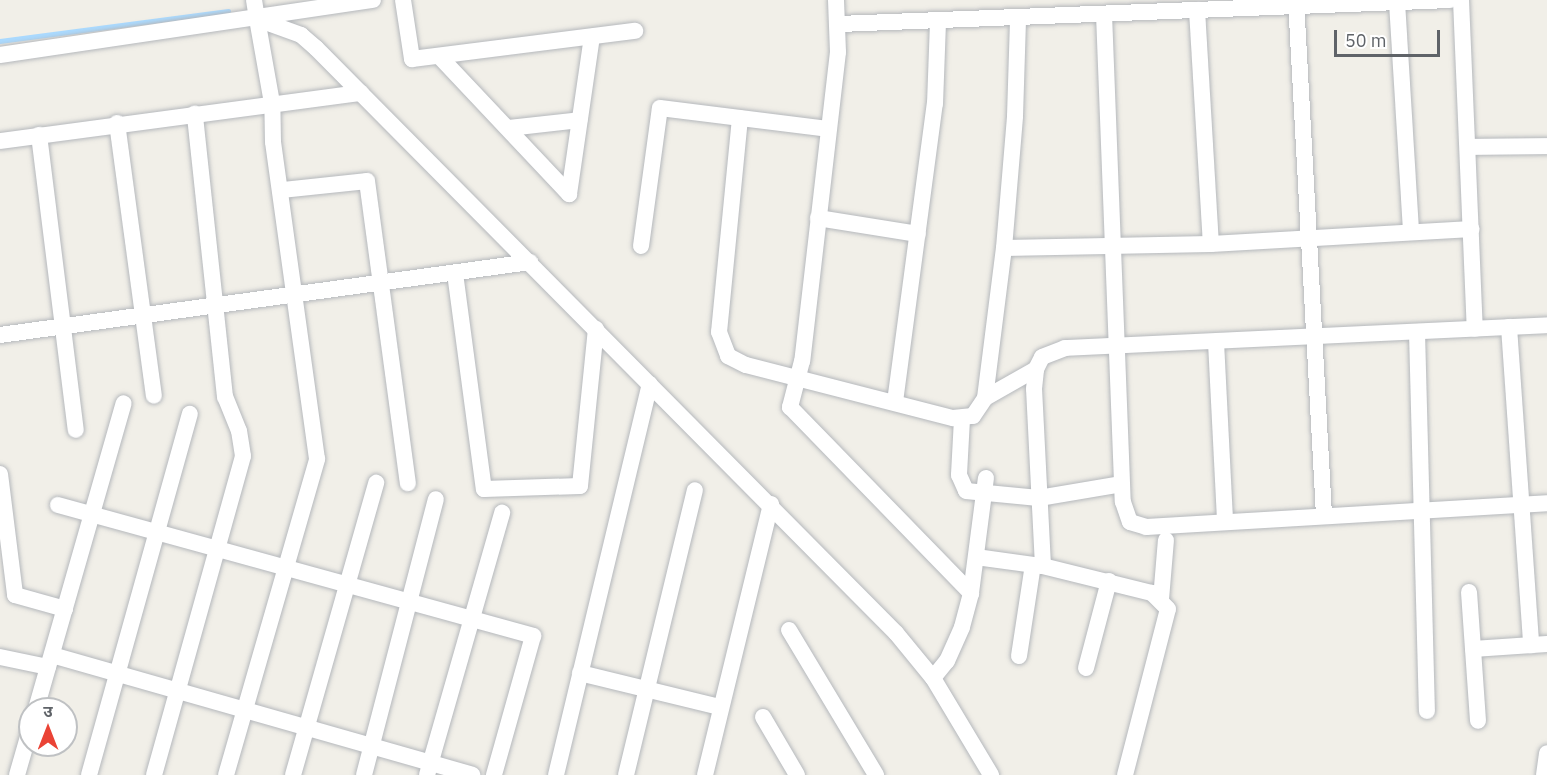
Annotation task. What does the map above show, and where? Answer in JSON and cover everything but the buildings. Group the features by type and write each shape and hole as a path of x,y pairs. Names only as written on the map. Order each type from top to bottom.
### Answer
{"street":[{"path":"226,775 317,459 282,190 273,142 272,103 254,0"},
{"path":"0,56 373,0"},
{"path":"403,0 412,59 635,31"},
{"path":"836,0 839,24 818,218 797,376 790,402 796,416 971,593"},
{"path":"839,24 1018,19 1297,3 1450,0"},
{"path":"1461,0 1470,147 1475,329"},
{"path":"1397,2 1411,232"},
{"path":"1297,3 1307,237 1324,516"},
{"path":"1197,10 1211,244"},
{"path":"1104,14 1111,247 1122,484 1125,514 1134,525 1225,522 1547,503"},
{"path":"257,19 301,35 362,93 771,504 896,633 933,678 991,775"},
{"path":"740,118 719,332 725,351 734,360 962,419 977,414 985,398 1004,248 1015,116 1018,19"},
{"path":"894,402 935,104 938,21"},
{"path":"440,56 569,195 592,37"},
{"path":"0,141 117,123 362,93"},
{"path":"642,246 660,108 828,129"},
{"path":"154,775 218,550 243,448 225,397 195,114"},
{"path":"509,128 580,120"},
{"path":"117,123 154,396"},
{"path":"39,135 76,430"},
{"path":"1470,147 1547,146"},
{"path":"282,190 367,181 378,285 408,483"},
{"path":"818,218 918,234"},
{"path":"1004,248 1211,244 1472,229"},
{"path":"0,335 296,297 530,262"},
{"path":"455,273 484,489 580,486 596,329"},
{"path":"1019,656 1038,566 1036,369 1042,357 1055,350 1115,346 1547,325"},
{"path":"1473,649 1539,645 1521,504 1509,327"},
{"path":"1417,332 1424,510 1427,711"},
{"path":"1216,342 1225,522"},
{"path":"985,398 1036,369"},
{"path":"556,775 650,384"},
{"path":"40,697 124,403"},
{"path":"89,775 190,414"},
{"path":"962,419 959,475 966,491 985,486 1039,498 1122,484"},
{"path":"0,474 15,595 65,609"},
{"path":"293,775 376,483"},
{"path":"933,678 954,647 971,593 985,486"},
{"path":"626,775 695,490"},
{"path":"364,775 411,603 436,499"},
{"path":"705,775 719,707 771,504"},
{"path":"58,505 533,636 494,775"},
{"path":"429,769 502,513"},
{"path":"1161,599 1166,540"},
{"path":"976,556 1108,581 1161,599 1168,609 1168,619 1125,775"},
{"path":"1086,668 1108,581"},
{"path":"1469,592 1478,721"},
{"path":"789,630 876,775"},
{"path":"0,657 50,661 119,672 372,746 429,769 472,775"},
{"path":"580,673 719,707"},
{"path":"763,717 797,775"},
{"path":"1544,775 1547,753"},
{"path":"17,775 22,757"}],"waterway":[{"path":"0,41 228,11"}]}
